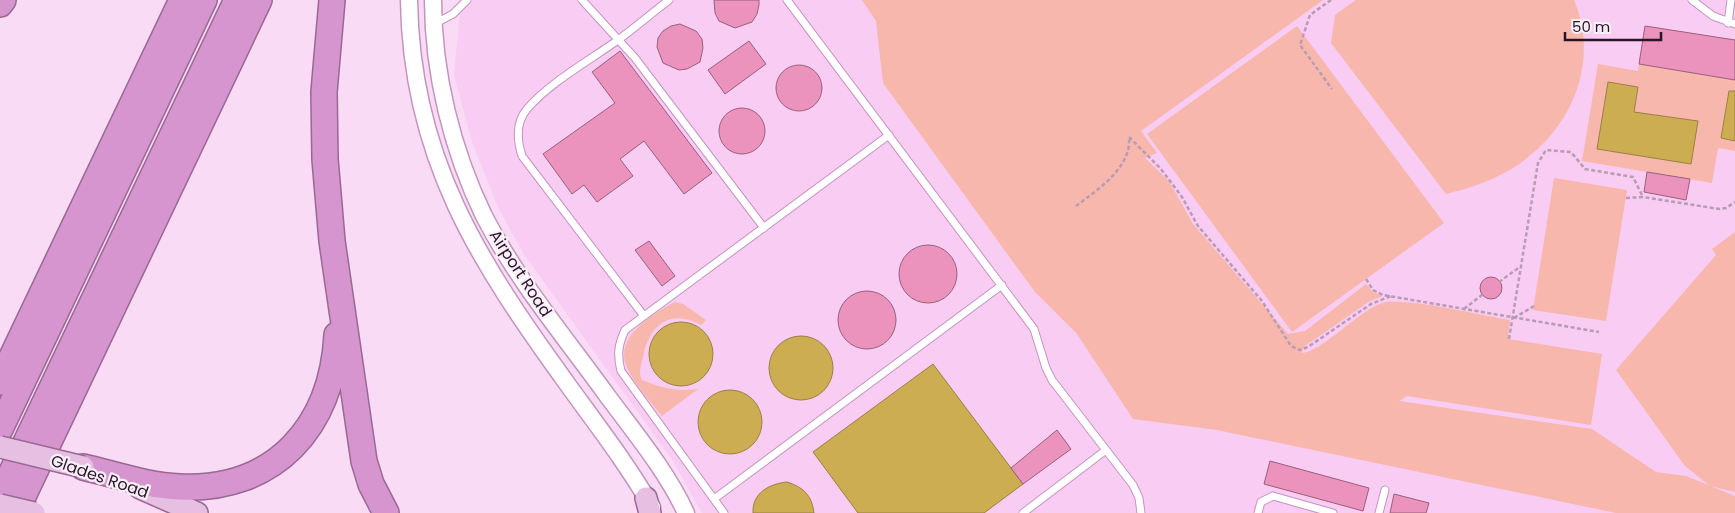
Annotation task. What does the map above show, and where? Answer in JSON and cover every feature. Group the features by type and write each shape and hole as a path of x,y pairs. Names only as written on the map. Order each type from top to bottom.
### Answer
{"highway":[{"path":"0,4 3,0"},
{"path":"0,382 182,0"},
{"path":"0,429 204,0"},
{"path":"0,497 237,0"},
{"path":"15,513 260,0"},
{"path":"332,0 327,44 324,137 332,241 364,461 370,484 386,513"},
{"path":"83,467 166,485 192,487 230,483 266,466 299,440 313,421 326,396 336,356 339,294"}],"main road":[{"name":"Glades Road","path":"0,446 83,467 197,513"},
{"path":"0,505 34,513"}],"street":[{"name":"Airport Road","path":"409,0 412,48 419,94 436,161 453,204 487,267 651,508"},
{"name":"Airport Road","path":"433,0 441,80 451,126 484,215 521,278 653,459 675,492 686,513"}],"lane":[{"path":"434,24 452,14 467,0"},
{"path":"582,0 636,58 764,228"},
{"path":"644,316 522,156 517,128 526,110 568,74 618,40 670,0"},
{"path":"787,0 1034,329 1046,368 1052,380 1133,485 1139,498 1141,513"},
{"path":"1692,0 1704,11 1732,23 1731,0"},
{"path":"724,513 621,370 618,358 619,343 625,330 889,135"},
{"path":"714,499 1002,286"},
{"path":"1022,513 1106,450"},
{"path":"1379,513 1384,490"},
{"path":"1258,513 1261,502 1273,496 1333,513"}],"path":[{"path":"1331,0 1310,15 1300,45 1332,89"},
{"path":"1076,206 1105,184 1129,150 1129,138 1162,169 1182,197 1198,226 1262,301 1291,346 1300,350 1308,348 1371,304 1391,296"},
{"path":"1510,339 1538,163 1546,150 1571,152 1585,169 1633,177 1642,197"},
{"path":"1626,198 1642,197 1720,209 1726,208 1735,202"},
{"path":"1499,282 1521,266"},
{"path":"1366,279 1377,293 1513,319 1599,332"},
{"path":"1464,309 1483,294"},
{"path":"1513,319 1534,306"}],"shaded area":[{"path":"461,0 1735,0 1735,513 702,513 673,461 523,253 497,205 472,142 454,75"},
{"path":"862,0 1323,0 1141,131 1157,153 1145,158 1169,181 1193,224 1288,334 1305,331 1366,284 1373,292 1383,296 1370,301 1305,346 1301,353 1319,346 1372,307 1382,303 1407,302 1510,320 1508,339 1602,354 1591,425 1407,396 1399,401 1592,429 1656,472 1686,476 1735,496 1735,513 1616,513 1217,430 1133,419 1077,334 1035,292 883,83 876,21"},
{"path":"1356,0 1574,0 1582,26 1584,52 1580,77 1572,101 1560,124 1543,144 1523,161 1487,181 1446,194 1331,43 1335,15"},
{"path":"1297,26 1444,223 1292,332 1147,134"},
{"path":"1645,26 1735,40 1735,151 1718,148 1712,183 1582,161 1598,64 1638,71"},
{"path":"1608,82 1638,87 1634,112 1698,121 1691,164 1597,149"},
{"path":"1729,91 1735,91 1735,141 1721,138"},
{"path":"1554,178 1627,190 1606,321 1533,310"},
{"path":"1735,232 1735,492 1710,486 1685,466 1616,370 1716,255 1712,249"},
{"path":"675,302 683,304 706,320 701,325 680,318 671,319 656,328 650,336 641,366 640,375 642,380 670,389 698,389 662,416 633,378 626,365 624,354 626,344 638,327 657,312"},
{"path":"681,322 699,328 707,336 713,354 707,372 699,380 681,386 663,380 655,372 649,354 655,336 663,328"},
{"path":"801,336 819,342 827,350 833,368 827,386 819,394 801,400 783,394 775,386 769,368 775,350 783,342"},
{"path":"933,364 1023,484 984,513 858,513 813,452"},
{"path":"730,390 748,396 756,404 762,422 756,440 748,448 730,454 712,448 704,440 698,422 704,404 712,396"},
{"path":"787,482 798,486 806,493 811,501 814,513 753,513 755,500 763,491 768,487"}],"building":[{"path":"714,0 759,0 759,5 757,14 752,22 735,28 719,21 715,13"},
{"path":"680,24 696,31 702,39 703,48 700,62 687,69 679,70 663,63 657,47 658,38 663,31 671,26"},
{"path":"1645,26 1735,40 1735,80 1639,64"},
{"path":"749,41 766,64 725,94 708,70"},
{"path":"620,51 712,173 684,194 644,141 620,159 633,176 597,202 584,185 572,194 543,154 615,103 592,72"},
{"path":"795,65 803,65 812,69 818,75 822,88 818,101 812,107 803,111 795,111 786,107 780,101 776,92 776,84 780,75 786,69"},
{"path":"738,108 746,108 755,112 761,118 765,131 761,144 755,150 746,154 738,154 729,150 723,144 719,135 719,127 723,118 729,112"},
{"path":"1647,172 1690,179 1686,200 1644,192"},
{"path":"649,241 675,276 662,286 635,250"},
{"path":"922,245 934,245 949,253 957,268 957,280 949,295 934,303 922,303 907,295 899,280 899,268 907,253"},
{"path":"1491,277 1501,284 1502,288 1495,298 1491,299 1481,292 1480,288 1487,278"},
{"path":"861,291 873,291 888,299 896,314 896,326 888,341 873,349 861,349 846,341 838,326 838,314 846,299"},
{"path":"1057,430 1071,449 1023,484 1011,468"},
{"path":"1270,461 1369,488 1363,511 1264,484"},
{"path":"1394,494 1429,503 1426,513 1390,513"}]}
